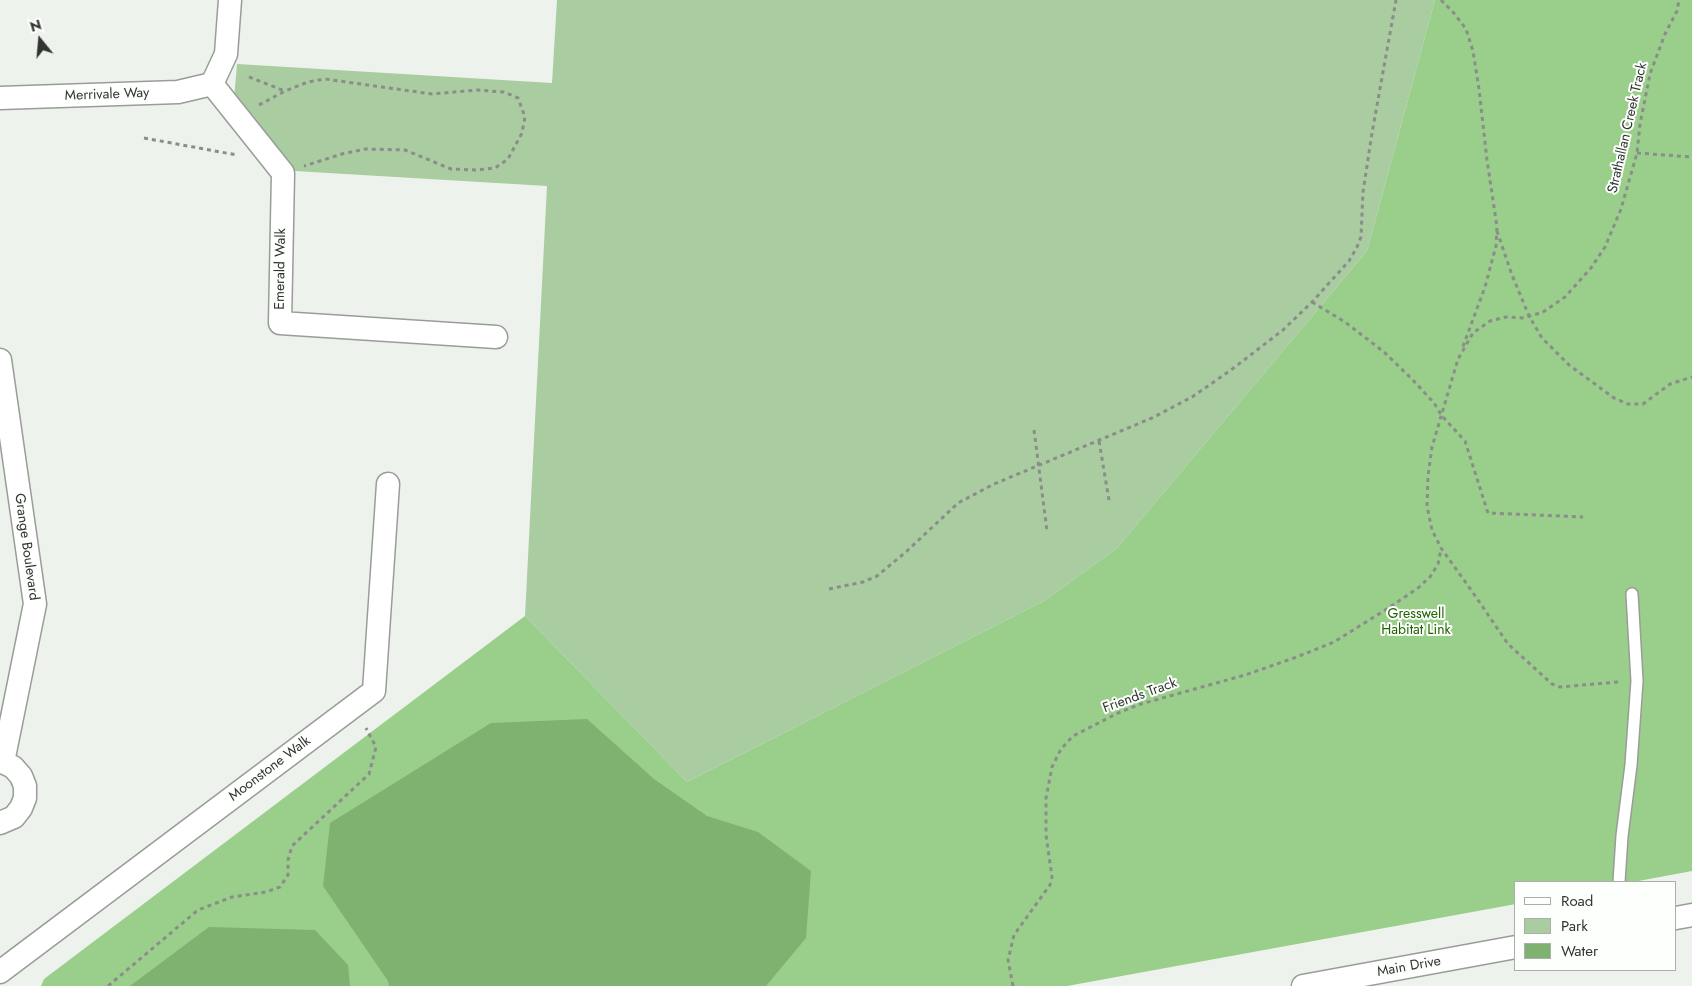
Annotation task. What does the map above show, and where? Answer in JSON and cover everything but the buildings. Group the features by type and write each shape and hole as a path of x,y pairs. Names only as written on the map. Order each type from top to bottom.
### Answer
{"street":[{"path":"212,84 226,54 230,0"},
{"name":"Merrivale Way","path":"0,98 178,92 212,84"},
{"name":"Emerald Walk","path":"212,84 283,174 280,323 496,336"},
{"name":"Grange Boulevard","path":"0,360 35,604 2,762"},
{"name":"Moonstone Walk","path":"0,972 374,691 388,484"},
{"path":"0,823 14,816 21,808 25,798 25,786 20,776 13,767 2,762"},
{"path":"1677,918 1692,915"},
{"name":"Main Drive","path":"1303,986 1514,947"}],"lane":[{"path":"1619,881 1636,681 1632,594"}],"path":[{"path":"829,589 863,582 877,576 907,551 958,503 994,484 1152,418 1192,398 1232,370 1283,330 1312,302 1349,261 1361,237 1369,153 1396,0"},
{"path":"1441,0 1466,29 1473,51 1497,230 1496,246 1485,286 1458,359 1432,447 1426,506 1432,530 1441,548 1508,644 1552,684 1560,687 1636,681"},
{"name":"Strathallan Creek Track","path":"1458,359 1473,333 1490,321 1506,317 1524,318 1543,312 1565,297 1591,268 1605,247 1621,209 1637,153 1640,124 1650,74 1665,34 1677,11 1678,0"},
{"path":"249,77 285,91"},
{"path":"254,108 285,91 308,82 325,79 432,94 477,90 504,92 518,98 525,117 522,133 508,159 495,168 451,169 405,150 372,149 342,154 302,167"},
{"path":"144,138 232,155 270,157"},
{"path":"1637,153 1692,158"},
{"path":"1497,230 1512,275 1529,316 1542,338 1570,365 1614,398 1628,404 1643,404 1670,384 1692,377"},
{"path":"1312,302 1346,322 1384,352 1434,403 1442,416 1465,441 1488,513 1582,517"},
{"path":"1034,430 1047,531"},
{"path":"1099,441 1109,500"},
{"name":"Friends Track","path":"1013,986 1008,960 1014,935 1050,885 1052,877 1046,835 1046,798 1052,767 1061,749 1073,736 1118,713 1141,704 1245,676 1334,642 1418,588 1430,577 1438,564 1441,548"},
{"path":"108,986 198,910 232,897 266,892 280,887 288,875 288,860 292,846 369,774 376,747 354,706"}],"green space":[{"path":"557,0 1435,0 1367,251 1117,548 1044,601 687,782 525,616 547,186 295,171 234,99 237,64 552,83"},
{"name":"Gresswell Habitat Link","path":"1435,0 1692,0 1692,871 1638,881 1514,881 1514,904 1067,986 41,986 44,979 525,616 687,782 1044,601 1117,548 1367,251"}],"water":[{"path":"587,719 654,779 707,816 758,832 811,871 806,938 766,986 389,986 388,981 323,886 330,823 491,723"},
{"path":"209,927 315,930 348,965 350,986 130,986"}]}
